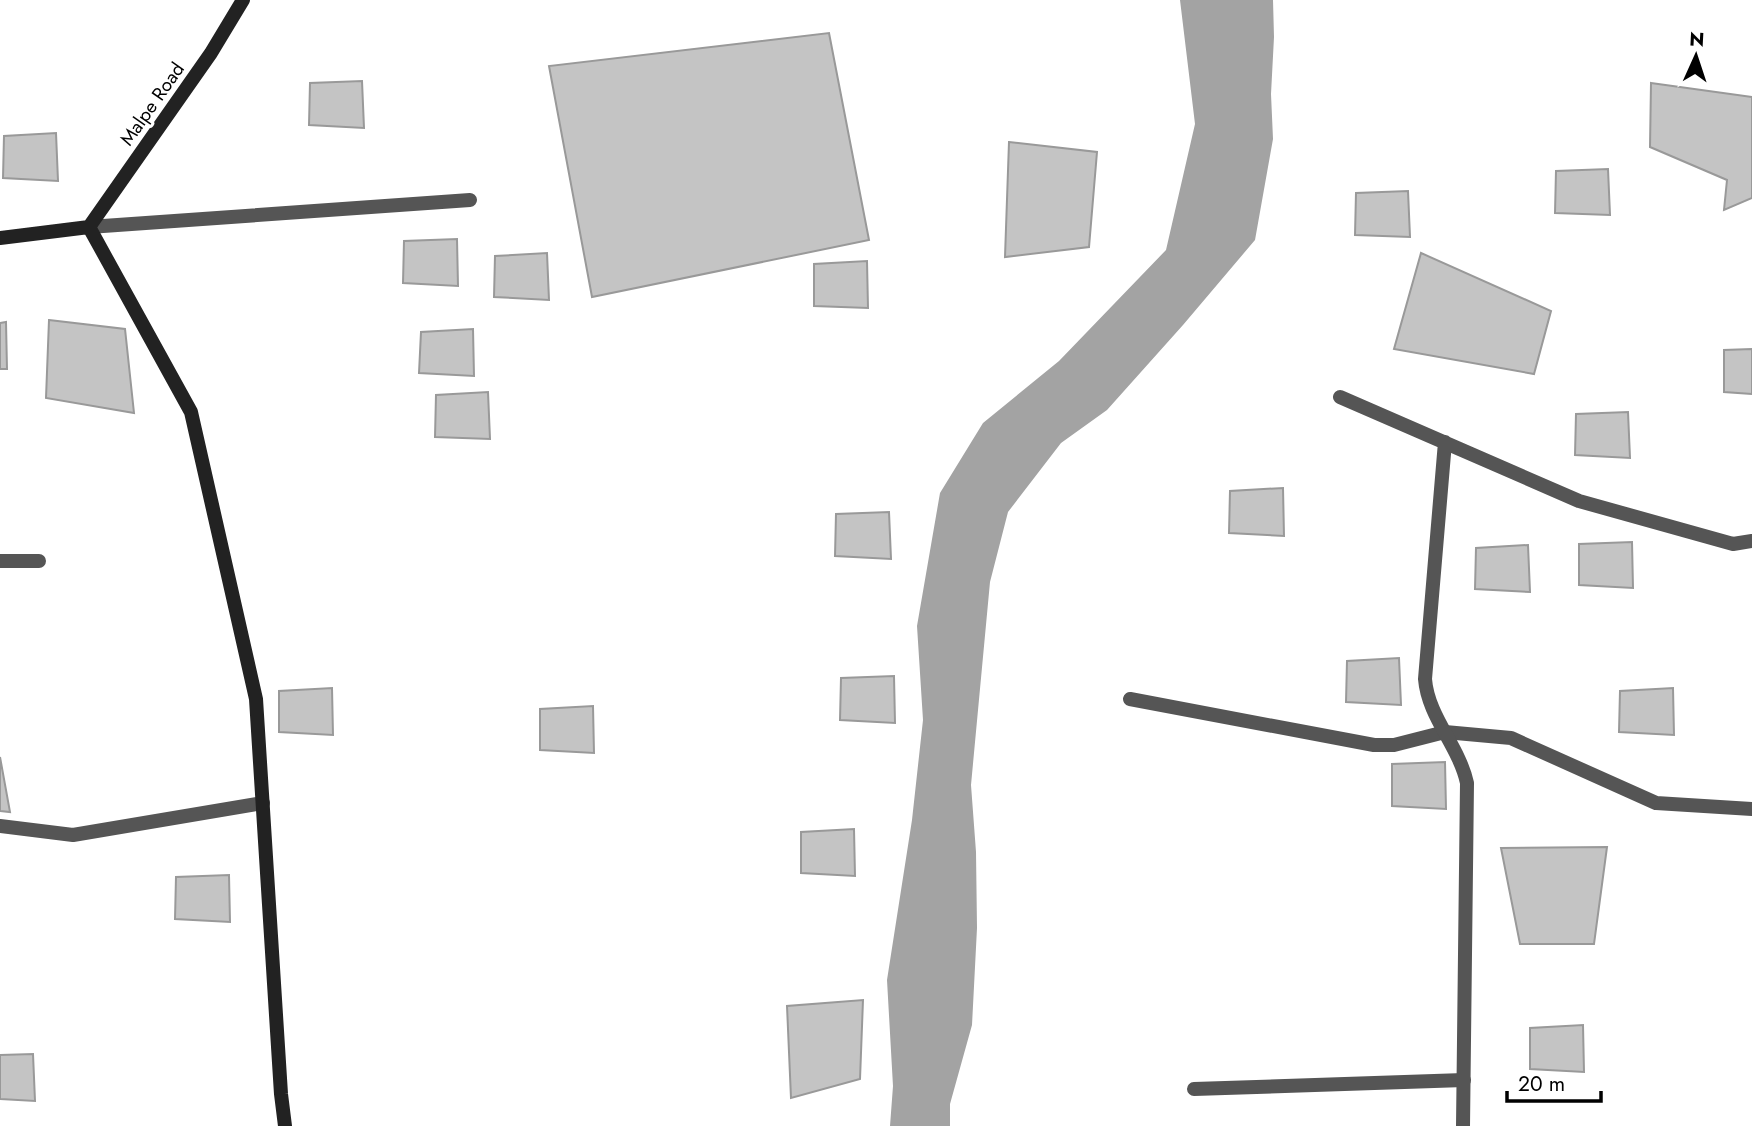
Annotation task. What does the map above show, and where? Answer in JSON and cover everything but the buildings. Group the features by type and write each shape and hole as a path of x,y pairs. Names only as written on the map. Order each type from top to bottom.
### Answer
{"street":[{"name":"Malpe Road","path":"89,227 211,53 243,0"},
{"path":"0,238 89,227 470,200"},
{"path":"89,227 191,412 256,699 285,1126"},
{"path":"1340,397 1579,501 1733,544 1752,541"},
{"path":"1445,442 1425,679 1429,702 1463,768 1467,783 1463,1126"},
{"path":"0,561 40,561"},
{"path":"1130,699 1374,746 1394,746 1445,732 1511,738 1656,803 1752,809"},
{"path":"0,826 73,835 262,803"},
{"path":"1194,1089 1464,1080"}],"shaded area":[{"path":"1180,0 1273,0 1273,139 1255,240 1107,410 1061,443 1008,512 990,582 971,785 976,852 977,928 972,1025 950,1104 950,1126 890,1126 893,1086 887,980 912,820 923,720 917,626 940,493 983,423 1059,361 1166,250 1195,124"}]}
